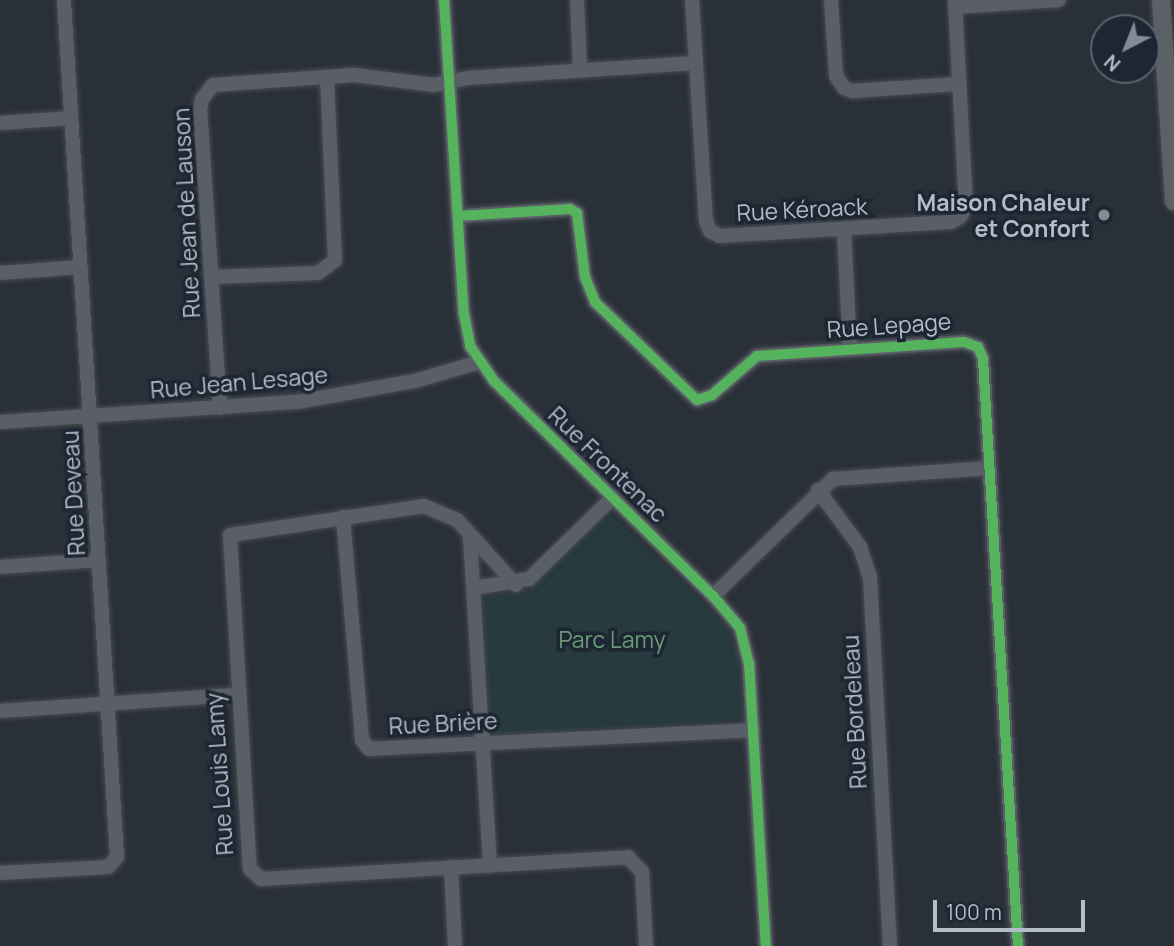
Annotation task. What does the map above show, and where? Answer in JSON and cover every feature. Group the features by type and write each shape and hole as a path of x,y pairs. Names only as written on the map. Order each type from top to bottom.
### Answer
{"main road":[{"path":"1161,0 1174,202"}],"street":[{"name":"Rue Deveau","path":"0,873 114,863 109,704 64,0"},
{"name":"Rue Frontenac","path":"444,0 466,325 479,362 713,596 735,620 746,641 754,730 765,946"},
{"path":"577,0 580,71"},
{"name":"Rue Kéroack","path":"692,0 710,231 720,236 951,222 960,217 966,206 958,84"},
{"path":"831,0 836,76 844,88 958,84 955,3 1059,0"},
{"name":"Rue Jean de Lauson","path":"220,408 201,99 220,83 368,75 419,85 695,63"},
{"path":"212,277 318,273 335,260 327,77"},
{"path":"0,123 71,118"},
{"name":"Rue Lepage","path":"458,216 570,209 577,213 585,277 595,302 697,400 712,396 753,357 964,342 978,347 984,359 1018,946"},
{"path":"844,230 850,348"},
{"path":"0,273 80,267"},
{"name":"Rue Jean Lesage","path":"0,422 220,408 355,393 433,377 479,362"},
{"path":"713,596 818,490 846,476 990,468"},
{"name":"Rue Bordeleau","path":"818,490 860,547 870,577 890,946"},
{"path":"474,588 516,584 534,576 612,497"},
{"name":"Rue Louis Lamy","path":"516,584 452,516 424,506 230,535 248,866 254,876 631,858 642,872 646,946"},
{"name":"Rue Brière","path":"343,517 364,744 372,749 754,730"},
{"path":"470,537 490,865"},
{"path":"0,567 99,560"},
{"path":"0,711 237,695"},
{"path":"451,867 455,946"}],"green space":[{"name":"Parc Lamy","path":"609,512 728,628 738,654 743,720 491,735 483,597 531,589"}],"cycle path":[{"path":"444,0 464,314 470,346 494,381 713,596 740,628 749,663 766,946"},
{"path":"458,216 570,209 577,213 585,277 595,302 697,400 712,395 757,356 964,342 978,347 983,359 1018,946"}],"place":[{"name":"Maison Chaleur et Confort","path":"1104,215"}]}
